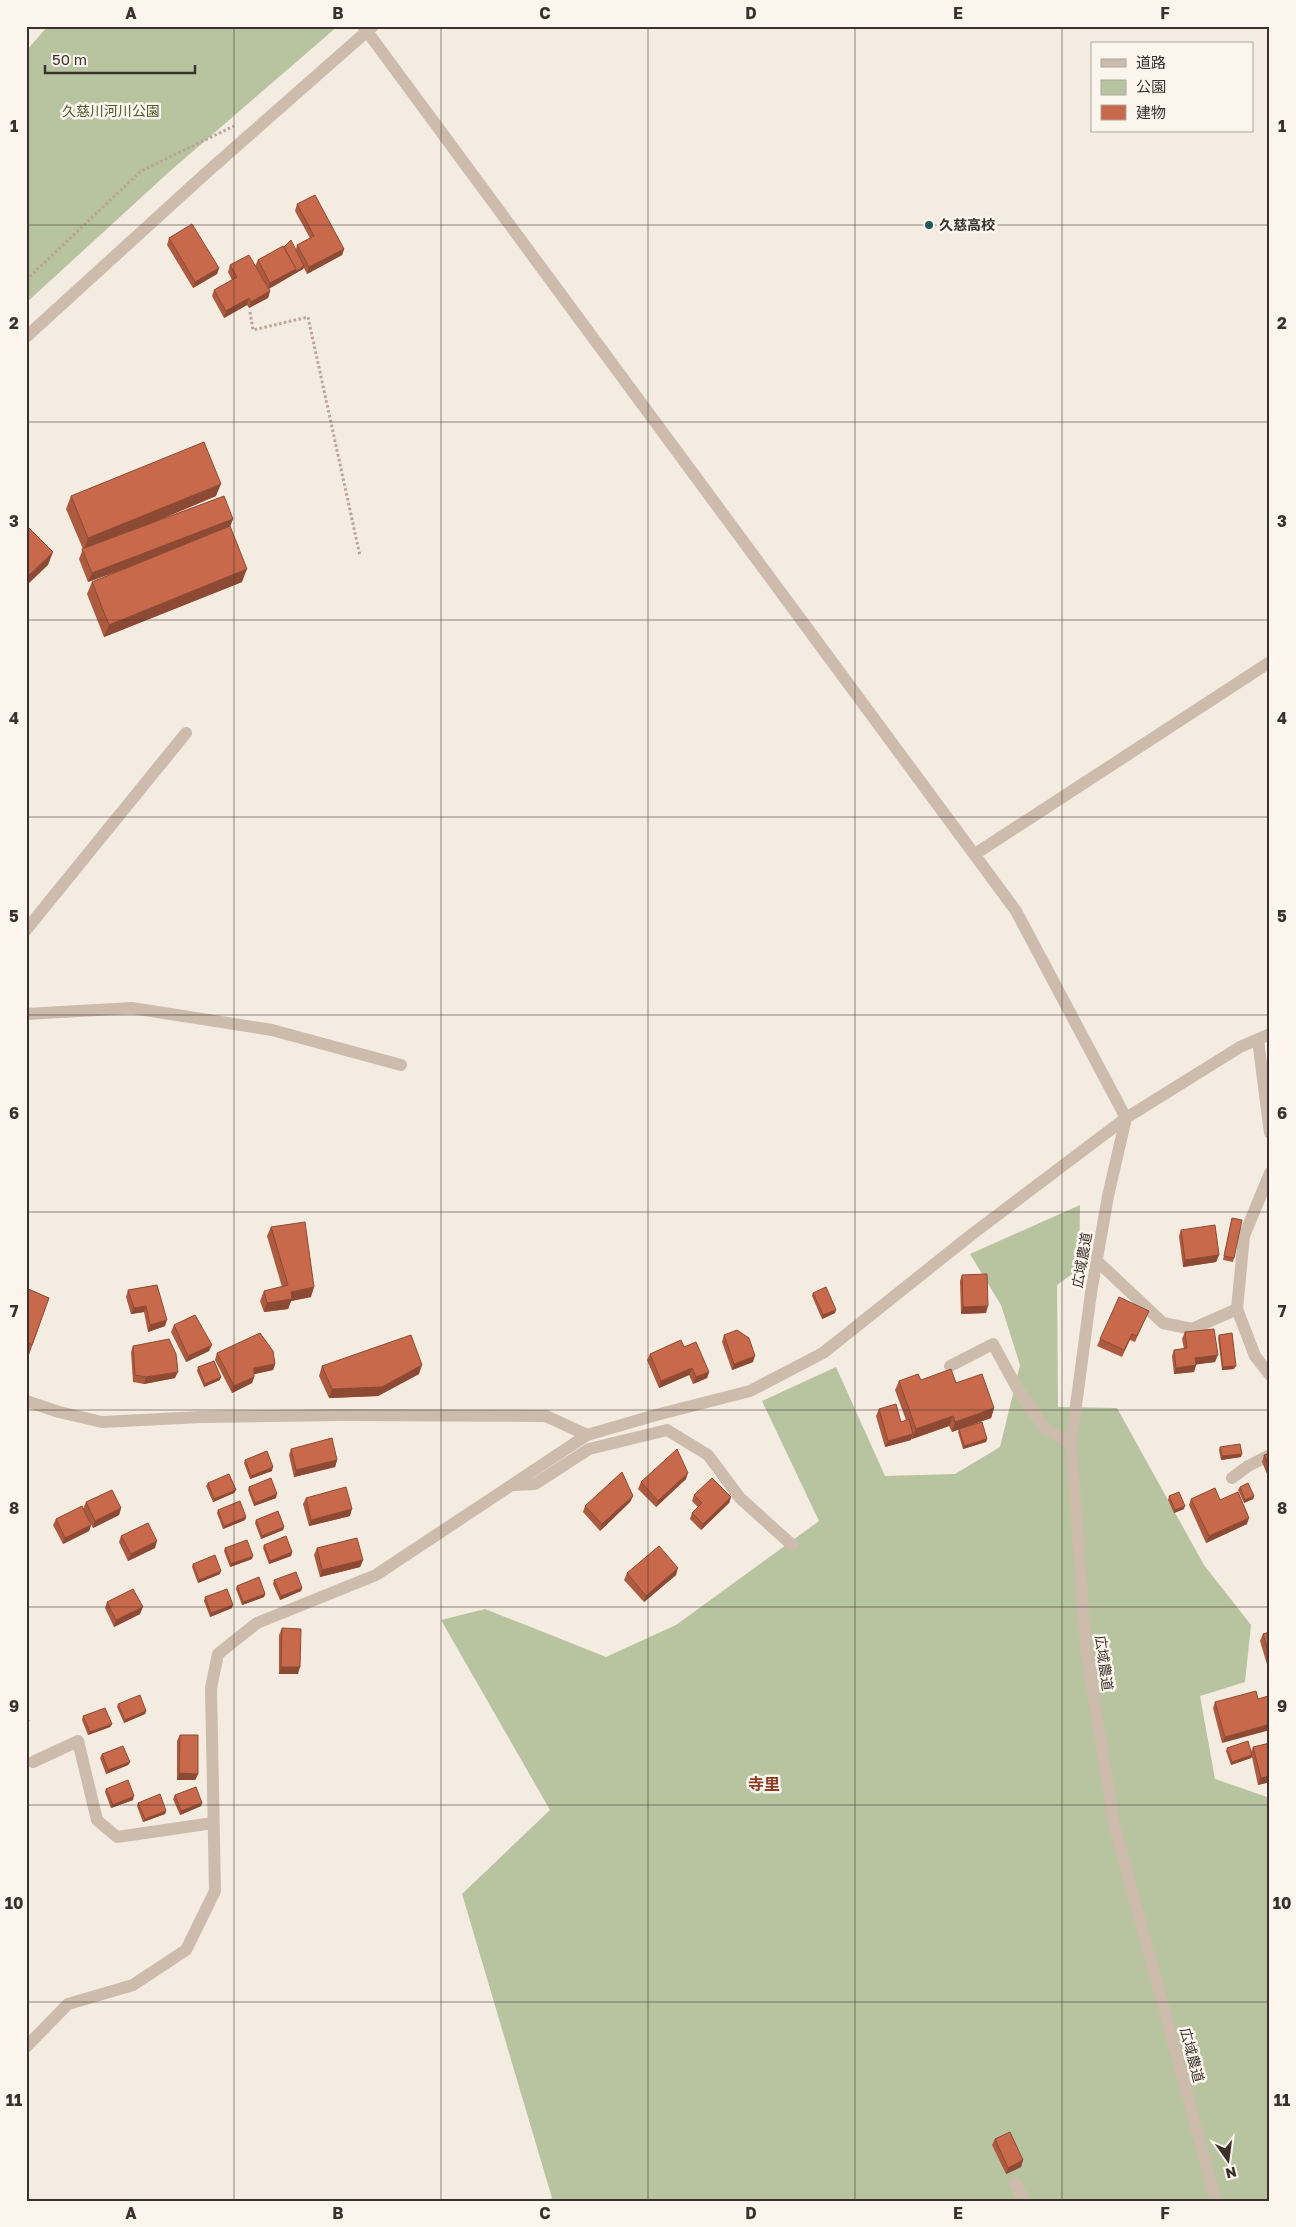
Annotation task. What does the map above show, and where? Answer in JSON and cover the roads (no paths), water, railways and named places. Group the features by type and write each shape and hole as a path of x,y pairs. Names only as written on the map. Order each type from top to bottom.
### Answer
{"street":[{"path":"26,337 367,28 1016,911 1126,1118"},
{"path":"975,854 1270,662"},
{"path":"26,930 186,733"},
{"path":"26,1014 132,1008 272,1030 401,1065"},
{"path":"28,2042 68,2004 133,1985 186,1950 215,1891 211,1688 218,1654 257,1623 376,1576 587,1435 750,1391 823,1353 971,1235 1126,1118 1240,1047 1270,1034"},
{"path":"1258,1040 1270,1133"},
{"name":"広域農道","path":"1126,1118 1108,1196 1071,1443 1086,1649 1114,1824 1216,2201"},
{"path":"1270,1174 1244,1236 1237,1309 1255,1356 1270,1375"},
{"path":"1097,1261 1164,1323 1192,1329 1237,1309"},
{"path":"950,1366 993,1344 1017,1388 1045,1429 1071,1443"},
{"path":"26,1401 59,1412 102,1422 201,1417 319,1415 546,1416 587,1435"},
{"path":"511,1486 535,1484 589,1449 666,1430 708,1455 740,1498 792,1545"},
{"path":"1232,1478 1248,1466 1270,1455"},
{"path":"32,1762 78,1741 97,1820 117,1837 213,1823"},
{"path":"1016,2183 1024,2201"}],"place":[{"name":"久慈高校","path":"929,225"}],"district":[{"name":"寺里","path":"764,1784"}],"park label":[{"name":"久慈川河川公園","path":"111,111"}]}
